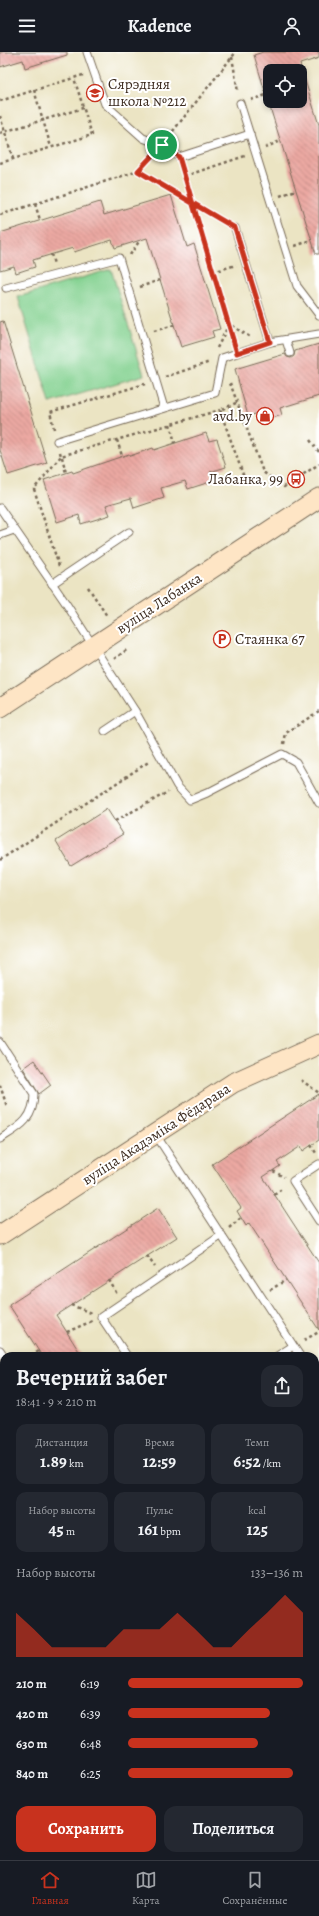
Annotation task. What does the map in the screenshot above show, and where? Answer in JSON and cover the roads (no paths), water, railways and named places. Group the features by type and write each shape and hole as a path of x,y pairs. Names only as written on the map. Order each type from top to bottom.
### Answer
{"main road":[{"name":"вуліца Лабанка","path":"0,708 319,498"},
{"name":"вуліца Акадэміка Фёдарава","path":"0,1235 156,1135 233,1083 319,1044"}],"lane":[{"path":"87,52 105,104 143,138 162,145 179,157 250,134"},
{"path":"240,103 297,286 319,315"},
{"path":"235,228 266,344"},
{"path":"6,288 119,258 164,408"},
{"path":"57,441 215,393 222,358 266,344 319,334"},
{"path":"286,340 290,353"},
{"path":"0,508 52,584 135,711 177,786 190,800 207,793 282,754 296,762 319,803"},
{"path":"0,535 14,530"},
{"path":"52,584 129,532"},
{"path":"105,731 135,711"},
{"path":"0,1042 34,1094 34,1104 24,1123 0,1139"},
{"path":"156,1135 297,1352"},
{"path":"319,1164 293,1181 319,1221"},
{"path":"124,1352 101,1316 222,1235"},
{"path":"283,1352 293,1346"}],"place":[{"name":"Сярэдняя школа №212","path":"95,93"},
{"name":"avd.by","path":"265,416"},
{"name":"Лабанка, 99","path":"296,479"},
{"name":"Стаянка 67","path":"222,639"}]}
